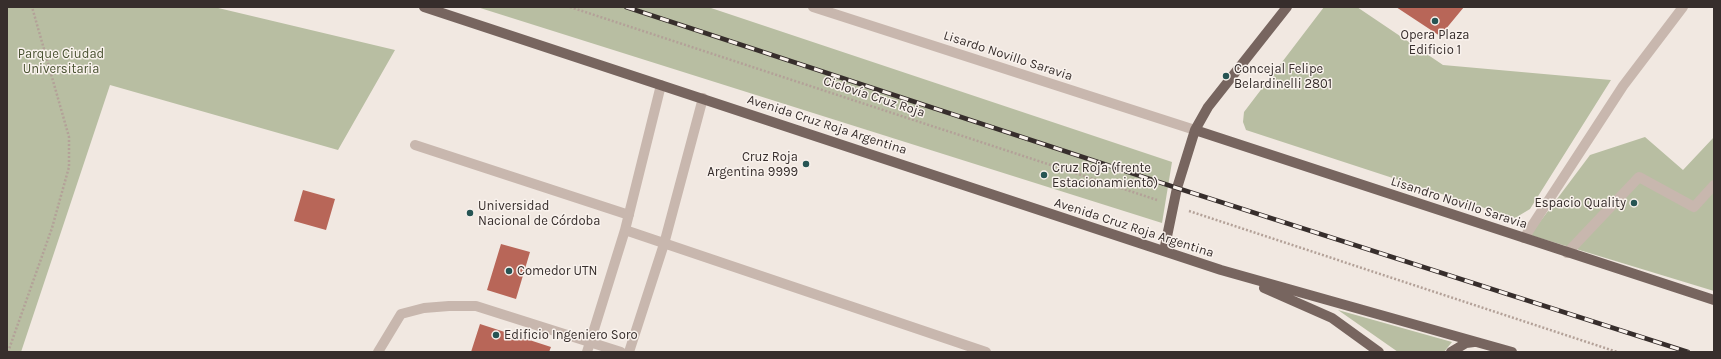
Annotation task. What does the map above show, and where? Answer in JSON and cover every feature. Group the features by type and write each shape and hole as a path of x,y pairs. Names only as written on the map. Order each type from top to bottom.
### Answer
{"main road":[{"name":"Avenida Cruz Roja Argentina","path":"424,7 1221,270 1502,350"},
{"path":"1164,251 1172,205 1195,130 1208,107 1287,7"},
{"name":"Lisandro Novillo Saravia","path":"1195,130 1714,300"},
{"name":"Avenida Cruz Roja Argentina","path":"1221,270 1327,316 1379,352"},
{"path":"1451,352 1466,343 1476,342"},
{"path":"1502,350 1512,352"}],"street":[{"name":"Lisardo Novillo Saravia","path":"813,7 1195,130"},
{"path":"1524,238 1623,86 1683,7"},
{"path":"587,352 625,230 661,84"},
{"path":"629,352 664,244 703,98"},
{"path":"415,145 629,215"},
{"path":"1568,252 1639,177 1694,208 1714,185"},
{"path":"625,230 986,352"},
{"path":"378,352 401,314 424,308 449,306 476,306 621,352"}],"path":[{"path":"8,352 52,228 69,168 69,138 32,7"},
{"name":"Ciclovía Cruz Roja","path":"570,7 1618,352"}],"green space":[{"name":"Parque Ciudad Universitaria","path":"7,7 214,7 395,50 338,150 110,85 21,352 7,352"},
{"path":"477,7 708,7 1172,162 1162,223"},
{"path":"1324,7 1357,7 1443,65 1611,80 1530,209 1515,218 1246,130 1243,122 1244,112"},
{"name":"Espacio Quality","path":"1645,137 1683,170 1714,137 1714,291 1530,235 1590,155"},
{"path":"1338,310 1452,342 1444,352 1398,352"}],"building":[{"name":"Opera Plaza Edificio 1","path":"1396,7 1464,7 1440,36"},
{"path":"303,190 335,199 326,230 294,221"},
{"name":"Comedor UTN","path":"501,244 530,252 516,299 487,290"},
{"name":"Edificio Ingeniero Soro","path":"480,324 551,347 549,352 471,352"}],"railway":[{"path":"626,7 1177,188 1688,352"}],"place":[{"name":"Opera Plaza Edificio 1","path":"1435,21"},
{"name":"Concejal Felipe Belardinelli 2801","path":"1226,76"},
{"name":"Cruz Roja Argentina 9999","path":"806,164"},
{"name":"Cruz Roja (frente Estacionamiento)","path":"1044,175"},
{"name":"Espacio Quality","path":"1634,203"},
{"name":"Universidad Nacional de Córdoba","path":"470,213"},
{"name":"Comedor UTN","path":"509,271"},
{"name":"Edificio Ingeniero Soro","path":"496,335"}]}
